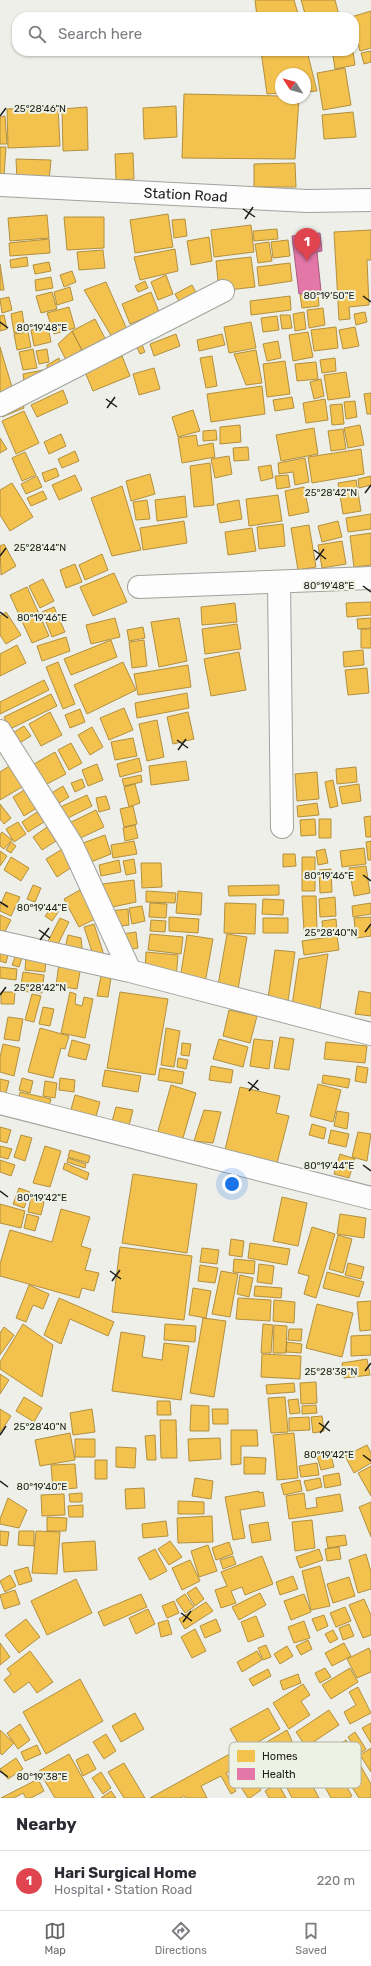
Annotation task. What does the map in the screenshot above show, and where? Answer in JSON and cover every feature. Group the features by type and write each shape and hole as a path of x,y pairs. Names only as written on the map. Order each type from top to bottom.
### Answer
{"street":[{"name":"Station Road","path":"0,185 307,201 371,200"},
{"path":"0,405 223,291"},
{"path":"139,587 371,578"},
{"path":"279,582 282,827"},
{"path":"0,731 72,845 130,972"},
{"path":"0,942 130,972 371,1034"},
{"path":"0,1102 371,1198"}],"building: Homes":[{"path":"255,0 294,0 298,12 256,12"},
{"path":"301,0 335,0 338,12 305,12"},
{"path":"371,11 371,48 360,51 359,47 359,15"},
{"path":"371,51 371,62 364,64 361,53"},
{"path":"262,56 308,56 317,91 311,92 311,68 275,68 275,93 267,94"},
{"path":"333,56 354,56 355,65 335,69"},
{"path":"345,68 351,105 323,110 317,73"},
{"path":"184,94 275,96 275,104 299,104 295,159 182,158"},
{"path":"176,106 177,137 144,139 143,108"},
{"path":"58,107 60,146 8,148 7,109"},
{"path":"87,107 88,150 63,151 62,109"},
{"path":"353,112 356,137 324,139 322,115"},
{"path":"5,116 7,144 0,144 0,117"},
{"path":"0,147 6,147 4,176 0,176"},
{"path":"133,153 134,179 116,180 115,154"},
{"path":"16,159 51,160 49,180 17,180"},
{"path":"295,163 296,187 254,187 254,164"},
{"path":"168,214 173,247 135,253 130,220"},
{"path":"47,215 49,238 10,241 8,218"},
{"path":"64,217 104,217 104,248 67,250"},
{"path":"185,219 187,236 174,238 172,220"},
{"path":"251,225 254,252 214,257 211,230"},
{"path":"277,229 278,239 254,241 253,231"},
{"path":"371,230 371,260 367,260 369,305 349,307 350,319 339,320 334,232"},
{"path":"209,237 212,261 191,265 187,241"},
{"path":"49,239 50,253 10,256 9,243"},
{"path":"288,240 290,256 273,258 271,242"},
{"path":"269,242 272,261 258,263 255,244"},
{"path":"175,249 178,271 140,280 134,257"},
{"path":"103,250 105,268 79,270 77,252"},
{"path":"27,257 28,266 11,268 10,260"},
{"path":"251,257 255,287 219,291 216,261"},
{"path":"49,262 51,271 35,274 33,265"},
{"path":"290,263 292,281 259,286 257,267"},
{"path":"0,264 4,290 0,290"},
{"path":"72,271 76,282 64,287 60,275"},
{"path":"166,275 173,294 158,300 151,282"},
{"path":"51,277 53,288 36,291 35,280"},
{"path":"145,281 148,288 138,292 135,286"},
{"path":"106,282 129,334 115,342 84,290"},
{"path":"192,285 199,298 182,307 175,294"},
{"path":"70,287 73,300 57,305 54,292"},
{"path":"52,292 57,309 41,313 36,296"},
{"path":"151,292 159,312 130,324 122,304"},
{"path":"318,293 319,306 302,308 300,295"},
{"path":"290,296 291,310 251,315 250,301"},
{"path":"9,297 12,310 2,313 0,299"},
{"path":"69,307 75,328 54,334 47,313"},
{"path":"323,308 325,325 309,328 307,310"},
{"path":"22,311 25,330 14,333 11,314"},
{"path":"304,312 306,329 295,331 293,314"},
{"path":"365,312 367,322 356,325 354,314"},
{"path":"4,315 7,329 0,331 0,316"},
{"path":"280,315 290,315 292,328 282,329"},
{"path":"277,316 279,330 263,332 261,318"},
{"path":"95,319 108,344 85,356 72,331"},
{"path":"251,322 256,348 229,353 224,327"},
{"path":"48,327 51,342 34,346 31,330"},
{"path":"336,327 338,348 314,351 311,330"},
{"path":"355,327 359,346 343,349 339,330"},
{"path":"72,331 85,356 70,368 58,344"},
{"path":"28,332 31,347 17,350 14,334"},
{"path":"308,332 313,357 293,361 289,335"},
{"path":"176,334 180,346 154,356 150,344"},
{"path":"222,334 225,345 199,351 197,340"},
{"path":"140,340 145,352 140,354 135,343"},
{"path":"278,341 281,358 267,361 263,344"},
{"path":"0,347 15,397 0,402"},
{"path":"33,349 37,368 23,370 19,352"},
{"path":"47,349 49,362 39,364 36,351"},
{"path":"256,350 262,383 246,385 234,354"},
{"path":"122,356 130,376 93,391 85,372"},
{"path":"212,356 217,386 206,388 200,358"},
{"path":"59,358 62,371 47,374 47,365"},
{"path":"335,358 336,371 322,373 320,360"},
{"path":"285,361 290,394 267,397 263,364"},
{"path":"316,362 318,379 297,381 295,364"},
{"path":"154,368 160,389 139,395 133,374"},
{"path":"43,370 43,379 25,389 23,374"},
{"path":"346,372 350,397 328,400 324,375"},
{"path":"321,379 324,396 314,399 310,382"},
{"path":"262,386 265,414 211,422 207,394"},
{"path":"63,390 68,403 37,417 31,405"},
{"path":"371,393 371,414 367,414 364,394"},
{"path":"292,397 294,408 275,411 273,400"},
{"path":"325,399 328,420 306,423 303,403"},
{"path":"355,401 357,417 346,419 344,402"},
{"path":"22,402 24,408 2,417 0,411"},
{"path":"342,404 344,424 332,425 330,405"},
{"path":"193,410 200,431 178,437 172,417"},
{"path":"24,411 39,443 16,454 2,421"},
{"path":"240,425 241,442 220,444 220,427"},
{"path":"360,425 364,445 348,448 344,428"},
{"path":"314,428 318,454 281,461 276,435"},
{"path":"343,429 346,449 331,451 328,431"},
{"path":"216,430 217,440 203,441 203,431"},
{"path":"61,434 66,446 49,454 44,442"},
{"path":"196,435 198,446 213,443 215,457 182,463 178,438"},
{"path":"0,438 7,449 0,453"},
{"path":"248,447 249,460 234,461 233,448"},
{"path":"361,449 364,474 312,483 308,457"},
{"path":"75,451 79,461 62,468 58,459"},
{"path":"25,452 36,475 22,481 12,458"},
{"path":"229,456 232,474 215,478 211,459"},
{"path":"305,458 309,482 295,485 293,472 279,474 278,463"},
{"path":"210,463 214,505 194,507 190,466"},
{"path":"271,465 273,478 261,481 258,467"},
{"path":"56,468 59,476 45,482 42,473"},
{"path":"150,474 155,494 131,501 126,481"},
{"path":"75,475 82,490 59,500 52,485"},
{"path":"288,475 290,487 277,489 275,476"},
{"path":"37,476 42,487 26,494 21,484"},
{"path":"371,476 371,485 359,488 358,479"},
{"path":"356,480 361,511 343,514 338,483"},
{"path":"12,483 33,517 10,531 0,515 0,490"},
{"path":"122,486 141,550 112,556 91,498"},
{"path":"304,487 309,512 289,516 285,491"},
{"path":"43,491 47,499 31,506 27,498"},
{"path":"278,495 282,521 249,526 246,499"},
{"path":"185,496 187,517 157,521 155,500"},
{"path":"147,500 150,519 136,520 133,502"},
{"path":"239,500 242,519 220,523 217,504"},
{"path":"371,514 371,529 348,532 346,518"},
{"path":"184,521 187,543 143,550 140,528"},
{"path":"338,521 342,537 322,542 318,526"},
{"path":"283,524 285,546 259,549 257,527"},
{"path":"309,525 316,567 298,570 291,528"},
{"path":"252,528 256,551 228,555 225,532"},
{"path":"371,533 371,565 354,567 350,536"},
{"path":"342,541 346,564 322,568 318,545"},
{"path":"4,544 16,566 1,575 0,546"},
{"path":"102,554 108,570 85,580 79,565"},
{"path":"75,564 82,582 66,588 60,570"},
{"path":"114,573 127,602 93,616 80,587"},
{"path":"43,579 54,601 40,608 29,586"},
{"path":"27,587 49,636 32,643 10,595"},
{"path":"371,602 371,615 347,617 346,603"},
{"path":"235,603 237,622 202,625 201,607"},
{"path":"54,607 65,632 52,637 42,612"},
{"path":"6,612 21,635 6,644 0,635 0,616"},
{"path":"115,618 120,637 91,644 86,625"},
{"path":"179,618 187,661 159,667 151,622"},
{"path":"371,618 371,628 358,629 357,619"},
{"path":"237,624 241,649 205,654 202,629"},
{"path":"143,627 145,638 129,641 127,630"},
{"path":"361,629 371,629 371,648 361,648"},
{"path":"66,637 70,651 42,661 37,646"},
{"path":"111,640 117,657 71,675 64,659"},
{"path":"144,640 147,666 132,668 129,642"},
{"path":"17,645 26,663 0,676 0,654"},
{"path":"363,650 364,665 344,667 343,652"},
{"path":"239,652 246,690 211,696 204,659"},
{"path":"58,662 75,704 63,709 46,667"},
{"path":"123,662 136,690 87,714 74,685"},
{"path":"188,665 191,687 138,695 134,674"},
{"path":"367,668 369,693 348,695 345,670"},
{"path":"44,680 49,690 0,714 0,702"},
{"path":"187,693 189,708 137,718 135,703"},
{"path":"51,694 57,706 10,729 4,717"},
{"path":"124,708 133,730 109,740 100,718"},
{"path":"80,709 85,722 70,728 65,715"},
{"path":"50,712 62,735 41,746 29,724"},
{"path":"188,712 194,739 173,744 167,717"},
{"path":"157,720 164,757 147,761 139,724"},
{"path":"24,726 31,736 18,744 11,734"},
{"path":"92,727 103,747 90,755 78,735"},
{"path":"133,738 137,756 115,760 111,742"},
{"path":"71,743 82,763 69,770 58,750"},
{"path":"55,752 66,774 45,785 34,764"},
{"path":"139,758 142,771 120,777 117,764"},
{"path":"186,761 189,780 151,785 149,766"},
{"path":"14,763 27,784 0,800 0,772"},
{"path":"97,764 103,780 88,786 82,770"},
{"path":"356,767 357,782 337,784 336,769"},
{"path":"317,772 319,799 297,801 295,774"},
{"path":"141,775 142,782 124,786 122,779"},
{"path":"82,779 85,787 75,792 71,783"},
{"path":"333,780 338,806 330,808 325,782"},
{"path":"135,784 140,803 129,807 124,787"},
{"path":"359,784 361,801 342,804 339,787"},
{"path":"63,786 69,797 56,805 50,794"},
{"path":"29,787 40,806 24,816 13,797"},
{"path":"87,795 92,806 64,820 58,808"},
{"path":"106,796 110,809 99,812 96,798"},
{"path":"317,803 319,815 298,817 297,806"},
{"path":"0,804 11,818 4,824 0,819"},
{"path":"133,806 137,824 124,827 120,809"},
{"path":"96,810 104,827 72,842 63,826"},
{"path":"37,812 44,822 28,832 22,822"},
{"path":"371,816 371,837 366,837 364,817"},
{"path":"315,819 316,835 301,836 300,820"},
{"path":"319,819 331,819 331,838 319,838"},
{"path":"18,822 26,834 14,842 6,829"},
{"path":"135,825 138,838 125,841 123,828"},
{"path":"47,827 56,841 42,850 33,837"},
{"path":"2,832 12,840 4,849 0,846 0,835"},
{"path":"105,835 111,854 91,862 83,843"},
{"path":"134,841 137,854 113,858 111,845"},
{"path":"371,841 371,860 368,860 366,842"},
{"path":"11,842 16,846 11,853 6,850"},
{"path":"64,848 75,865 57,877 46,859"},
{"path":"364,848 366,864 342,867 340,851"},
{"path":"325,849 328,863 318,865 316,851"},
{"path":"0,851 7,856 0,866"},
{"path":"283,854 295,854 296,866 283,867"},
{"path":"11,857 29,868 21,881 4,870"},
{"path":"302,857 315,857 315,891 302,891"},
{"path":"134,859 136,873 126,875 123,861"},
{"path":"119,860 121,872 101,876 99,865"},
{"path":"141,863 161,863 162,887 142,888"},
{"path":"366,866 370,893 354,896 349,868"},
{"path":"331,869 332,892 320,893 319,870"},
{"path":"134,880 136,902 108,908 102,884"},
{"path":"33,885 41,888 35,902 27,899"},
{"path":"279,885 279,895 229,896 228,886"},
{"path":"85,887 101,916 79,927 64,899"},
{"path":"146,891 176,893 175,903 146,902"},
{"path":"178,891 202,893 201,915 176,913"},
{"path":"6,892 20,897 11,916 0,911 0,906"},
{"path":"302,896 316,896 317,930 304,931"},
{"path":"335,897 336,916 320,917 319,899"},
{"path":"263,899 284,900 283,915 262,914"},
{"path":"150,903 167,904 166,918 149,917"},
{"path":"225,903 256,904 255,934 224,933"},
{"path":"371,903 371,914 353,917 352,906"},
{"path":"53,906 59,911 52,921 45,916"},
{"path":"142,906 145,921 132,924 129,908"},
{"path":"128,909 129,925 111,927 109,911"},
{"path":"0,915 11,920 2,937 0,936"},
{"path":"169,917 199,919 198,933 169,931"},
{"path":"371,917 371,936 356,938 354,918"},
{"path":"60,918 69,922 54,952 45,947"},
{"path":"263,918 288,918 288,933 263,933"},
{"path":"336,919 337,931 323,932 322,921"},
{"path":"151,920 166,921 165,932 150,931"},
{"path":"94,924 104,955 94,958 84,927"},
{"path":"136,932 138,948 124,950 122,934"},
{"path":"150,934 183,937 181,954 148,950"},
{"path":"227,934 247,937 237,995 217,991"},
{"path":"68,935 81,938 83,957 64,953"},
{"path":"187,935 213,939 205,983 180,979"},
{"path":"337,936 339,950 304,955 302,941"},
{"path":"0,948 9,950 6,963 0,961"},
{"path":"275,950 295,952 288,1001 268,998"},
{"path":"17,952 23,955 19,967 12,965"},
{"path":"146,952 178,955 176,978 145,971"},
{"path":"328,954 319,1016 291,1012 299,959"},
{"path":"26,957 46,959 45,972 25,970"},
{"path":"59,963 81,966 77,989 56,986"},
{"path":"0,967 17,969 16,980 0,978"},
{"path":"23,972 44,975 42,993 20,991"},
{"path":"101,976 111,978 108,997 97,996"},
{"path":"359,991 371,993 371,1016 355,1014"},
{"path":"1,992 15,992 14,1004 1,1004"},
{"path":"70,992 76,994 75,1004 82,1006 84,997 93,999 85,1038 61,1033"},
{"path":"120,992 168,999 155,1075 107,1068"},
{"path":"32,994 41,996 34,1022 25,1020"},
{"path":"43,1007 54,1009 50,1026 39,1024"},
{"path":"229,1010 257,1016 250,1043 223,1036"},
{"path":"8,1017 23,1019 19,1041 4,1039"},
{"path":"40,1028 69,1036 65,1049 61,1048 53,1078 28,1072"},
{"path":"166,1028 180,1031 174,1067 161,1065"},
{"path":"280,1037 294,1039 289,1070 274,1068"},
{"path":"219,1039 248,1047 243,1067 213,1059"},
{"path":"254,1039 273,1041 269,1069 250,1066"},
{"path":"72,1040 90,1045 86,1060 68,1056"},
{"path":"326,1042 367,1046 365,1063 324,1059"},
{"path":"182,1043 191,1044 189,1056 181,1055"},
{"path":"3,1044 20,1048 14,1076 0,1072 0,1057"},
{"path":"178,1058 188,1060 186,1069 177,1067"},
{"path":"211,1066 233,1070 231,1083 209,1080"},
{"path":"357,1066 368,1068 366,1083 355,1081"},
{"path":"160,1068 184,1072 182,1084 158,1080"},
{"path":"105,1070 141,1076 138,1092 102,1086"},
{"path":"323,1075 350,1079 348,1088 322,1083"},
{"path":"22,1078 33,1081 30,1093 19,1090"},
{"path":"60,1078 75,1080 74,1092 59,1090"},
{"path":"0,1079 9,1081 4,1101 0,1100"},
{"path":"45,1081 57,1083 55,1098 43,1096"},
{"path":"318,1084 341,1090 333,1122 310,1116"},
{"path":"171,1085 196,1093 181,1145 156,1138"},
{"path":"240,1087 280,1096 276,1113 289,1116 276,1167 224,1154"},
{"path":"20,1092 51,1099 47,1113 17,1105"},
{"path":"75,1095 100,1102 95,1120 70,1113"},
{"path":"116,1107 133,1110 127,1133 110,1129"},
{"path":"204,1110 221,1112 213,1143 194,1141"},
{"path":"337,1111 349,1113 347,1129 334,1126"},
{"path":"312,1124 326,1128 324,1139 309,1135"},
{"path":"0,1127 11,1130 7,1143 0,1141"},
{"path":"331,1130 349,1134 346,1147 328,1143"},
{"path":"358,1132 371,1134 367,1161 352,1157"},
{"path":"21,1135 32,1138 25,1161 14,1157"},
{"path":"0,1146 12,1149 8,1159 0,1157"},
{"path":"45,1146 61,1151 50,1187 33,1183"},
{"path":"70,1150 90,1156 88,1163 68,1157"},
{"path":"340,1154 355,1159 349,1178 334,1174"},
{"path":"68,1158 86,1164 85,1168 67,1162"},
{"path":"0,1160 15,1165 11,1176 0,1172"},
{"path":"65,1163 89,1173 87,1180 63,1169"},
{"path":"133,1174 197,1184 187,1253 122,1243"},
{"path":"19,1188 30,1192 24,1208 13,1204"},
{"path":"282,1197 307,1203 298,1246 273,1241"},
{"path":"31,1198 44,1202 41,1215 28,1212"},
{"path":"0,1204 25,1211 21,1228 0,1223"},
{"path":"61,1209 90,1217 81,1246 91,1249 85,1270 99,1273 94,1291 82,1288 79,1298 0,1276 0,1264 10,1230 52,1242"},
{"path":"27,1214 39,1217 35,1231 24,1228"},
{"path":"340,1214 366,1218 364,1238 337,1234"},
{"path":"312,1227 335,1234 316,1298 304,1294 309,1276 298,1273"},
{"path":"338,1235 352,1239 343,1273 329,1269"},
{"path":"231,1239 244,1241 242,1257 229,1255"},
{"path":"250,1243 290,1249 287,1265 248,1258"},
{"path":"120,1247 192,1256 184,1320 112,1312"},
{"path":"202,1248 219,1250 217,1264 200,1262"},
{"path":"234,1259 255,1261 254,1274 233,1272"},
{"path":"348,1263 364,1267 361,1279 345,1275"},
{"path":"259,1264 274,1266 272,1284 257,1282"},
{"path":"200,1265 218,1268 215,1283 198,1281"},
{"path":"221,1271 238,1274 230,1317 212,1314"},
{"path":"327,1272 364,1282 359,1297 323,1288"},
{"path":"240,1275 253,1278 249,1297 237,1294"},
{"path":"29,1285 49,1294 43,1309 33,1305 26,1322 16,1318"},
{"path":"255,1286 282,1288 281,1298 254,1296"},
{"path":"193,1288 211,1291 206,1318 189,1315"},
{"path":"59,1298 114,1322 108,1336 70,1319 61,1344 44,1335"},
{"path":"238,1298 271,1300 270,1321 236,1319"},
{"path":"274,1300 295,1302 294,1323 273,1321"},
{"path":"371,1301 371,1330 360,1331 357,1302"},
{"path":"317,1304 353,1313 342,1357 306,1348"},
{"path":"203,1318 226,1321 214,1397 190,1393"},
{"path":"23,1324 53,1345 42,1397 0,1369 0,1362"},
{"path":"165,1324 196,1326 195,1342 164,1340"},
{"path":"263,1324 273,1325 271,1353 261,1353"},
{"path":"274,1325 287,1326 286,1353 273,1353"},
{"path":"4,1327 14,1335 0,1355 0,1333"},
{"path":"289,1329 302,1329 301,1341 288,1340"},
{"path":"121,1332 145,1336 142,1357 162,1360 164,1343 189,1346 181,1400 112,1391"},
{"path":"371,1335 371,1355 351,1356 351,1336"},
{"path":"287,1342 302,1344 301,1353 286,1352"},
{"path":"262,1354 301,1356 300,1379 261,1377"},
{"path":"367,1359 370,1375 344,1378 342,1363"},
{"path":"0,1374 9,1380 0,1394"},
{"path":"316,1382 317,1403 301,1404 300,1383"},
{"path":"294,1383 295,1392 267,1394 266,1385"},
{"path":"24,1397 42,1408 34,1422 16,1411"},
{"path":"285,1397 288,1432 271,1433 268,1398"},
{"path":"298,1399 300,1413 290,1414 288,1400"},
{"path":"157,1401 170,1401 171,1415 157,1415"},
{"path":"191,1405 209,1406 209,1431 190,1431"},
{"path":"316,1405 317,1413 302,1414 302,1406"},
{"path":"0,1409 11,1416 0,1433"},
{"path":"92,1409 95,1432 73,1435 70,1413"},
{"path":"212,1409 228,1409 228,1424 213,1424"},
{"path":"322,1416 324,1431 313,1433 311,1417"},
{"path":"309,1417 310,1430 289,1431 289,1418"},
{"path":"160,1420 176,1420 177,1458 161,1458"},
{"path":"231,1430 257,1430 258,1446 241,1446 241,1464 231,1465"},
{"path":"70,1433 75,1460 40,1466 35,1440"},
{"path":"294,1433 298,1478 277,1480 273,1435"},
{"path":"155,1435 156,1460 147,1460 145,1436"},
{"path":"220,1438 221,1459 189,1461 188,1439"},
{"path":"75,1439 95,1439 95,1457 75,1457"},
{"path":"367,1445 371,1453 371,1463 354,1473 345,1456"},
{"path":"116,1447 136,1448 135,1468 116,1467"},
{"path":"330,1452 334,1467 321,1470 317,1456"},
{"path":"244,1457 266,1458 265,1474 244,1474"},
{"path":"95,1460 107,1460 107,1479 95,1479"},
{"path":"317,1463 319,1475 301,1477 299,1466"},
{"path":"75,1464 77,1488 53,1490 51,1465"},
{"path":"371,1466 371,1496 358,1473"},
{"path":"339,1473 341,1485 325,1488 323,1476"},
{"path":"195,1478 213,1481 211,1499 192,1496"},
{"path":"320,1478 322,1487 307,1491 304,1481"},
{"path":"300,1480 302,1491 284,1495 281,1484"},
{"path":"144,1488 145,1508 126,1509 125,1489"},
{"path":"259,1491 259,1493 263,1492 265,1506 240,1510 245,1538 233,1540 225,1497"},
{"path":"82,1493 82,1502 70,1502 69,1494"},
{"path":"304,1493 306,1509 317,1507 316,1498 340,1494 343,1511 289,1519 286,1496"},
{"path":"64,1494 65,1515 42,1516 41,1495"},
{"path":"8,1498 27,1510 19,1528 0,1524 0,1519"},
{"path":"178,1501 204,1502 204,1514 178,1514"},
{"path":"371,1502 371,1537 359,1507"},
{"path":"83,1505 83,1517 69,1517 68,1506"},
{"path":"212,1516 213,1542 178,1543 177,1518"},
{"path":"47,1517 67,1518 66,1531 47,1531"},
{"path":"312,1520 315,1548 295,1551 292,1522"},
{"path":"166,1521 168,1536 143,1538 142,1524"},
{"path":"268,1522 271,1540 252,1543 249,1525"},
{"path":"0,1531 9,1532 7,1546 0,1545"},
{"path":"19,1531 34,1531 34,1546 18,1545"},
{"path":"36,1531 60,1532 57,1574 32,1573"},
{"path":"345,1535 347,1545 328,1548 326,1537"},
{"path":"95,1541 97,1570 64,1572 62,1543"},
{"path":"170,1541 182,1557 169,1565 158,1549"},
{"path":"229,1542 233,1554 216,1560 212,1548"},
{"path":"208,1545 217,1571 199,1577 191,1551"},
{"path":"339,1547 341,1559 327,1561 325,1549"},
{"path":"155,1549 167,1571 150,1580 138,1558"},
{"path":"319,1549 323,1560 300,1568 296,1557"},
{"path":"366,1554 371,1572 371,1589 358,1593 349,1560"},
{"path":"233,1556 236,1564 223,1569 220,1560"},
{"path":"262,1556 273,1584 245,1595 242,1587 231,1591 236,1603 221,1608 215,1590 227,1586 221,1572"},
{"path":"190,1560 200,1581 182,1590 172,1568"},
{"path":"320,1566 330,1606 311,1610 302,1571"},
{"path":"28,1567 32,1581 19,1585 14,1571"},
{"path":"10,1575 16,1586 5,1592 0,1581"},
{"path":"293,1576 298,1589 280,1595 276,1582"},
{"path":"349,1577 355,1596 333,1603 327,1584"},
{"path":"76,1579 92,1613 47,1635 31,1601"},
{"path":"196,1587 204,1599 195,1606 187,1593"},
{"path":"15,1590 20,1604 4,1609 0,1595"},
{"path":"260,1593 266,1605 239,1620 232,1607"},
{"path":"141,1594 147,1607 104,1626 98,1612"},
{"path":"185,1594 194,1607 185,1613 176,1600"},
{"path":"304,1594 311,1612 291,1620 284,1601"},
{"path":"364,1599 371,1615 371,1635 363,1638 349,1605"},
{"path":"174,1601 179,1613 167,1618 162,1606"},
{"path":"206,1602 213,1611 185,1629 179,1619"},
{"path":"345,1607 351,1621 336,1627 330,1613"},
{"path":"148,1609 155,1624 136,1634 129,1618"},
{"path":"324,1615 328,1626 317,1631 312,1619"},
{"path":"256,1616 264,1636 248,1642 241,1622"},
{"path":"26,1619 40,1637 19,1653 5,1635"},
{"path":"216,1619 221,1631 205,1638 200,1626"},
{"path":"168,1620 172,1634 161,1637 158,1623"},
{"path":"304,1621 310,1638 294,1643 288,1627"},
{"path":"349,1624 354,1636 343,1640 339,1628"},
{"path":"195,1629 206,1651 192,1658 181,1637"},
{"path":"333,1630 338,1639 330,1643 325,1634"},
{"path":"308,1640 312,1649 301,1655 296,1646"},
{"path":"0,1643 10,1657 0,1665"},
{"path":"344,1643 351,1656 332,1666 325,1653"},
{"path":"266,1645 271,1657 263,1660 258,1648"},
{"path":"287,1646 293,1656 280,1664 274,1654"},
{"path":"369,1648 371,1653 371,1672 357,1678 347,1659"},
{"path":"30,1651 53,1682 37,1693 29,1682 14,1693 4,1680 11,1674 7,1669"},
{"path":"257,1651 262,1660 242,1672 237,1662"},
{"path":"325,1668 331,1677 320,1683 315,1673"},
{"path":"350,1668 358,1682 331,1699 322,1685"},
{"path":"268,1669 271,1676 253,1686 249,1679"},
{"path":"298,1674 301,1683 283,1690 280,1681"},
{"path":"80,1679 103,1721 46,1754 23,1712"},
{"path":"303,1684 310,1695 301,1701 310,1715 289,1729 273,1703"},
{"path":"358,1687 371,1713 350,1724 344,1712 356,1705 349,1692"},
{"path":"268,1708 280,1729 258,1742 238,1742 230,1729"},
{"path":"329,1710 339,1725 314,1742 303,1742 296,1732"},
{"path":"135,1713 144,1729 121,1742 112,1726"},
{"path":"371,1723 371,1743 362,1728"},
{"path":"20,1724 30,1740 18,1749 7,1733"},
{"path":"0,1730 14,1743 2,1755 0,1753"},
{"path":"287,1730 292,1741 290,1742 267,1742"},
{"path":"355,1732 366,1749 361,1753 361,1742 351,1742 348,1737"},
{"path":"106,1734 116,1751 104,1759 93,1742"},
{"path":"37,1745 41,1754 25,1761 21,1752"},
{"path":"371,1748 371,1772 361,1757 361,1754"},
{"path":"69,1754 94,1798 55,1798 39,1771"},
{"path":"88,1754 96,1769 83,1776 76,1760"},
{"path":"229,1754 229,1771 226,1773 229,1778 229,1788 234,1788 236,1791 231,1794 221,1776 201,1786 207,1798 186,1798 184,1796 181,1798 150,1798"},
{"path":"16,1758 23,1769 8,1779 0,1769"},
{"path":"124,1763 145,1798 124,1798 108,1772"},
{"path":"361,1766 371,1784 371,1798 359,1798 353,1788 361,1788"},
{"path":"101,1772 111,1788 103,1794 92,1778"},
{"path":"38,1779 44,1791 31,1798 26,1798 23,1793 14,1798 1,1798"},
{"path":"241,1788 260,1788 261,1790 248,1798"},
{"path":"270,1788 281,1788 286,1798 269,1798 265,1791"},
{"path":"287,1788 314,1788 319,1798 292,1798"},
{"path":"325,1788 347,1788 352,1796 349,1798 331,1798"},
{"path":"111,1791 116,1798 101,1798"}],"building: Health":[{"path":"320,233 322,251 317,252 321,291 299,294 292,236"}],"place":[{"name":"Hari Surgical Home","path":"307,261"}]}
